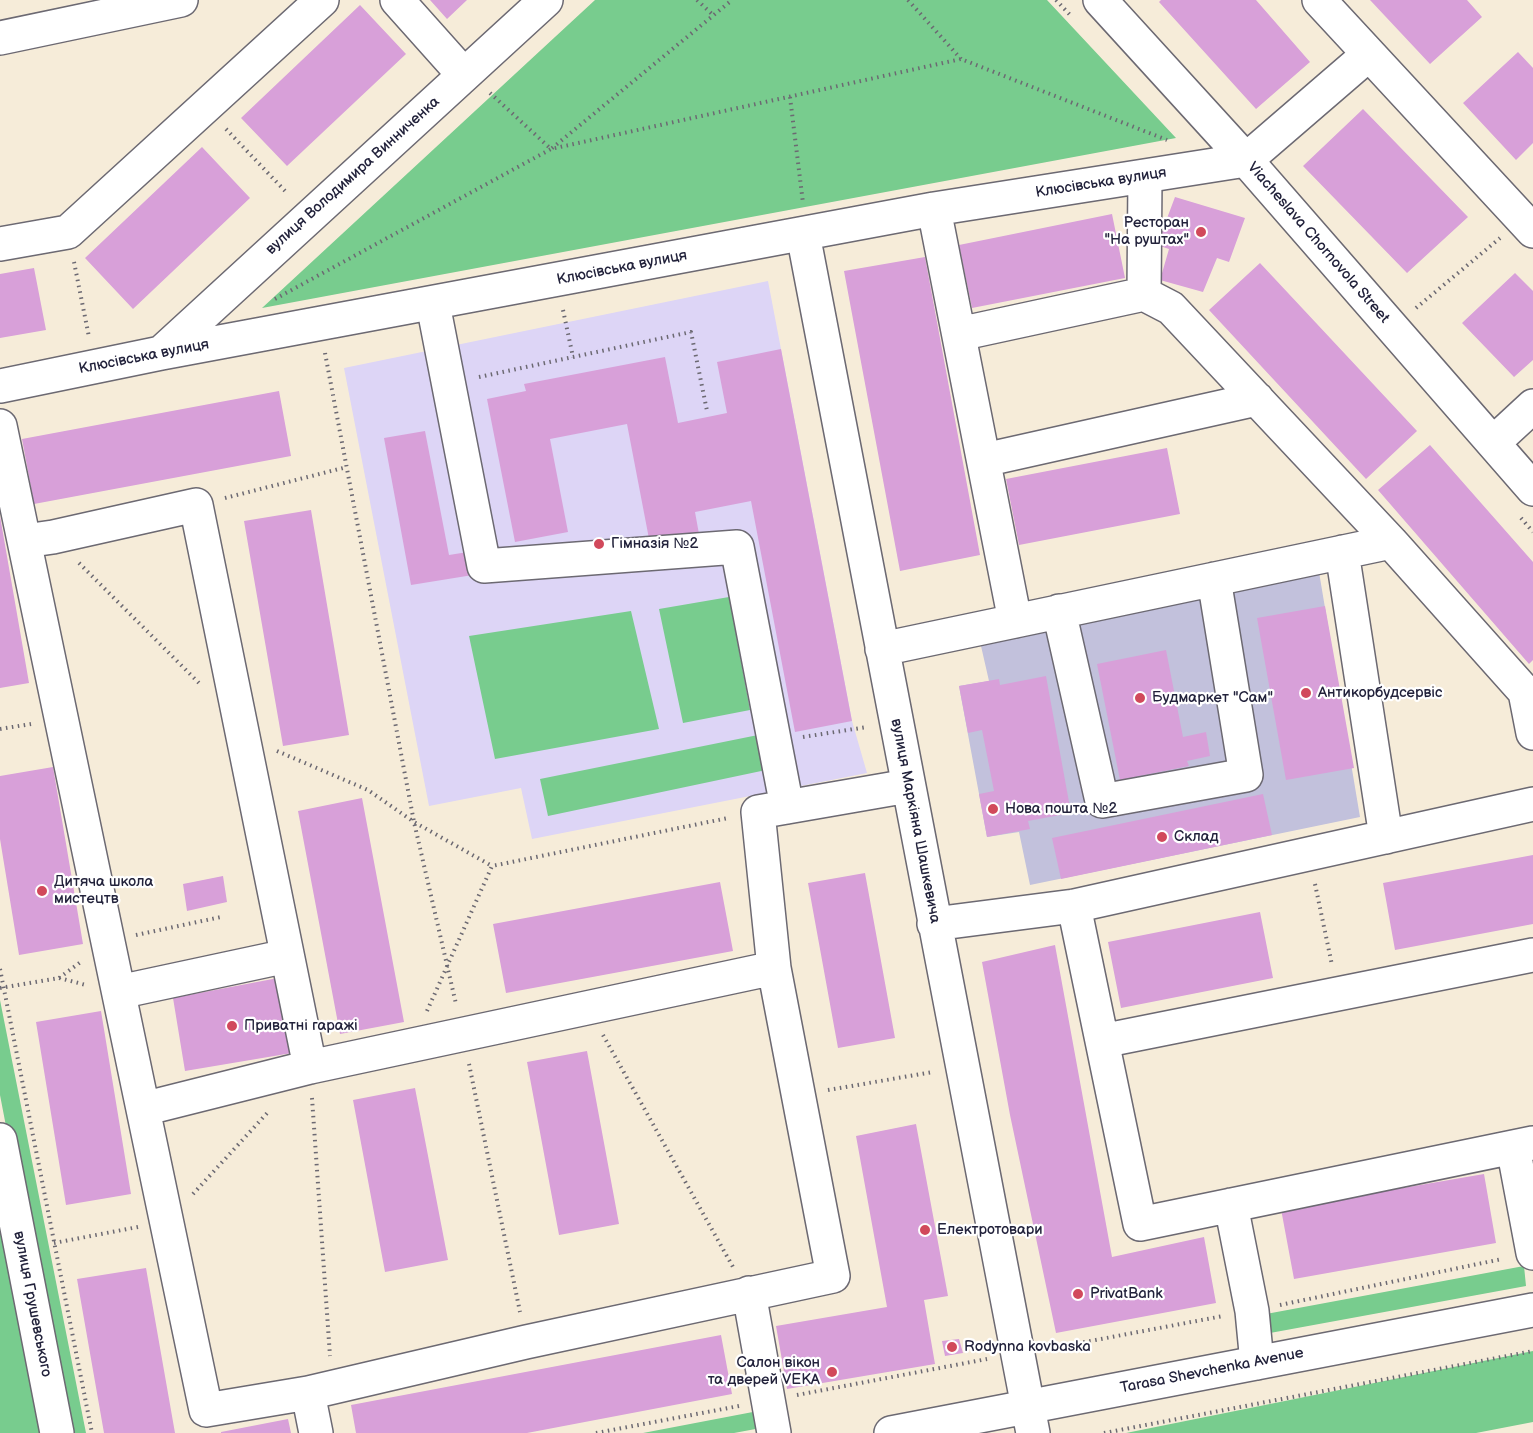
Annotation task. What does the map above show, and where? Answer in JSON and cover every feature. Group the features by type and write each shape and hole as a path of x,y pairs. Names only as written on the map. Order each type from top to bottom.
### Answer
{"street":[{"path":"0,38 181,0"},
{"path":"0,244 68,232 322,0"},
{"path":"397,0 474,81"},
{"name":"вулиця Володимира Винниченка","path":"161,353 474,81 546,0"},
{"name":"Viacheslava Chornovola Street","path":"1100,0 1246,160 1533,489"},
{"path":"1319,0 1528,226"},
{"path":"1246,160 1370,54"},
{"name":"Клюсівська вулиця","path":"0,386 161,353 433,304 803,222 934,209 1246,160"},
{"path":"1144,294 1145,176"},
{"path":"934,209 1016,621"},
{"name":"вулиця Маркіяна Шашкевича","path":"803,222 934,924 1030,1420"},
{"path":"959,334 1144,294 1171,308 1529,690 1533,733"},
{"path":"0,426 39,539 108,941 206,1410 320,1390 526,1342 833,1276 774,968 774,742 737,547 484,566 433,304"},
{"path":"984,460 1257,399"},
{"path":"1493,443 1533,406"},
{"path":"39,539 196,505 310,1067"},
{"path":"882,649 1391,542"},
{"path":"1342,552 1386,837"},
{"path":"1059,611 1102,801 1246,775 1214,579"},
{"path":"773,810 908,786"},
{"path":"934,924 1074,906 1533,804"},
{"path":"1074,906 1140,1224 1523,1145 1533,1253"},
{"path":"119,992 287,956"},
{"path":"1102,1041 1533,956"},
{"path":"143,1109 310,1067 774,968"},
{"name":"вулиця Грушевського","path":"0,1140 57,1433"},
{"path":"1231,1205 1252,1311 1257,1363"},
{"path":"748,1293 770,1401 774,1433"},
{"name":"Tarasa Shevchenka Avenue","path":"891,1433 1030,1420 1257,1363 1533,1310"},
{"path":"316,1433 320,1390"}],"path":[{"path":"697,0 713,15"},
{"path":"269,302 551,149 732,0"},
{"path":"908,0 961,59 1174,143"},
{"path":"551,149 961,59"},
{"path":"474,81 551,149"},
{"path":"790,97 803,222"},
{"path":"205,107 287,193"},
{"path":"278,201 296,185"},
{"path":"1413,310 1528,226"},
{"path":"68,232 89,338"},
{"path":"562,306 573,357"},
{"path":"448,384 691,332 707,411"},
{"path":"78,340 99,336"},
{"path":"325,353 414,822 463,1034 526,1342"},
{"path":"196,505 347,466"},
{"path":"39,539 200,684"},
{"path":"241,725 285,756 368,790 414,822 492,866 773,810"},
{"path":"774,742 868,727"},
{"path":"1308,854 1338,994"},
{"path":"411,1045 492,866"},
{"path":"108,941 221,917"},
{"path":"0,969 2,988 56,1242 92,1433"},
{"path":"2,988 58,978 119,992"},
{"path":"587,1007 748,1293"},
{"path":"310,1067 320,1390"},
{"path":"798,1095 936,1072"},
{"path":"21,1249 167,1222 270,1110"},
{"path":"596,1433 1252,1311 1533,1253"},
{"path":"1104,1433 1533,1351"}],"shaded area":[{"name":"Гімназія №2","path":"768,281 852,721 867,773 532,839 521,788 429,806 344,368"},
{"path":"1319,572 1360,817 1030,885 1019,832 987,837 959,686 989,681 981,646"}],"green space":[{"path":"595,0 1047,0 1176,138 262,308"},
{"path":"729,597 750,710 683,723 659,609"},
{"path":"631,611 659,729 495,759 469,636"},
{"path":"758,735 766,770 548,816 540,779"},
{"path":"0,1000 86,1433 65,1433 0,1095"},
{"path":"0,1206 43,1433 0,1433"},
{"path":"1524,1266 1526,1286 1270,1333 1266,1314"},
{"path":"1533,1351 1533,1422 1476,1433 1126,1433"},
{"path":"758,1411 761,1428 734,1433 643,1433"}],"building":[{"path":"430,0 467,0 447,19"},
{"path":"1161,0 1256,0 1310,62 1256,109 1159,2"},
{"path":"1370,0 1467,0 1482,17 1430,64"},
{"path":"360,5 406,54 287,166 241,118"},
{"path":"1518,52 1533,68 1533,143 1516,160 1463,103"},
{"path":"1363,109 1468,217 1407,273 1303,166"},
{"path":"202,147 250,198 133,309 85,258"},
{"name":"Ресторан \"На руштах\"","path":"1175,197 1245,218 1229,262 1217,258 1203,292 1160,280 1169,249 1157,245"},
{"path":"1112,214 1125,278 972,308 959,245"},
{"path":"925,257 980,555 900,571 844,271"},
{"path":"1260,263 1417,431 1366,479 1209,310"},
{"path":"34,268 46,330 0,338 0,274"},
{"path":"1515,273 1533,291 1533,360 1514,377 1462,323"},
{"path":"781,349 852,721 795,732 751,501 695,512 699,534 650,544 627,424 550,439 568,532 515,542 487,399 526,391 524,384 665,357 678,423 727,413 717,362"},
{"path":"279,391 291,456 34,504 22,439"},
{"path":"425,431 449,555 474,551 479,574 411,585 384,438"},
{"path":"1430,445 1533,562 1533,660 1529,664 1378,490"},
{"path":"1167,448 1180,514 1019,545 1006,479"},
{"path":"311,510 349,735 283,746 244,521"},
{"path":"0,516 29,683 0,688"},
{"name":"Антикорбудсервіс","path":"1325,606 1354,768 1286,780 1257,618"},
{"name":"Будмаркет \"Сам\"","path":"1166,650 1183,737 1206,732 1210,756 1187,761 1189,766 1120,780 1097,664"},
{"path":"1046,676 1071,813 1028,821 1030,829 987,837 979,794 994,791 982,730 968,733 959,686 999,679 1000,685"},
{"name":"Дитяча школа мистецтв","path":"53,767 83,944 19,955 0,839 0,776"},
{"name":"Склад","path":"1263,794 1272,835 1061,879 1052,838"},
{"path":"362,798 404,1022 340,1034 298,811"},
{"path":"1533,855 1533,924 1395,950 1383,883"},
{"path":"865,873 895,1038 838,1048 808,883"},
{"path":"223,876 227,902 187,911 183,884"},
{"path":"720,882 733,951 506,993 493,924"},
{"path":"1260,912 1273,978 1121,1008 1108,942"},
{"path":"1055,945 1112,1257 1204,1237 1216,1303 1056,1333 1010,1115 982,962"},
{"name":"Приватні гаражі","path":"278,978 292,1053 185,1071 173,998"},
{"path":"101,1011 131,1194 66,1205 36,1022"},
{"path":"587,1051 619,1224 559,1235 527,1062"},
{"path":"415,1088 448,1260 385,1272 353,1100"},
{"path":"916,1124 948,1296 924,1300 935,1364 787,1389 776,1326 887,1307 856,1136"},
{"path":"1484,1174 1496,1243 1294,1279 1281,1209"},
{"path":"146,1268 175,1433 104,1433 77,1279"},
{"path":"721,1335 732,1394 527,1433 356,1433 351,1405"},
{"name":"Rodynna kovbaska","path":"959,1339 963,1353 945,1356 942,1341"},
{"path":"288,1419 291,1433 221,1433 221,1432"}],"place":[{"name":"Ресторан \"На руштах\"","path":"1201,232"},
{"name":"Гімназія №2","path":"599,544"},
{"name":"Антикорбудсервіс","path":"1306,693"},
{"name":"Будмаркет \"Сам\"","path":"1140,698"},
{"name":"Нова пошта №2","path":"993,809"},
{"name":"Склад","path":"1162,837"},
{"name":"Дитяча школа мистецтв","path":"42,891"},
{"name":"Приватні гаражі","path":"232,1026"},
{"name":"Електротовари","path":"925,1230"},
{"name":"PrivatBank","path":"1078,1294"},
{"name":"Rodynna kovbaska","path":"952,1347"},
{"name":"Салон вікон та дверей VEKA","path":"832,1372"}]}
